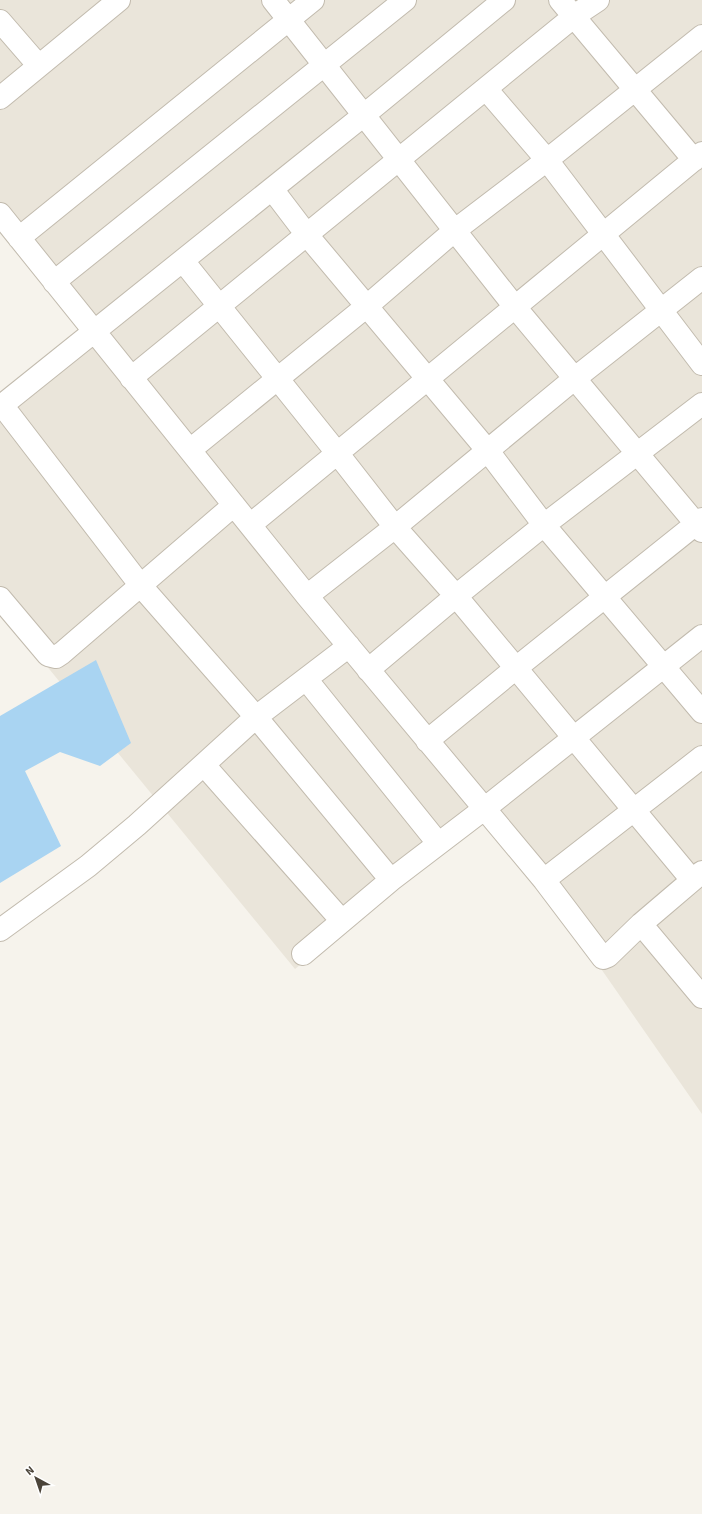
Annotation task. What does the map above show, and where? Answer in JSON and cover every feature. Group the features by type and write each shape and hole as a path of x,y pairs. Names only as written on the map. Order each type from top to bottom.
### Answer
{"street":[{"path":"0,98 119,0"},
{"path":"273,0 515,307 574,379 700,525 605,597 427,741"},
{"path":"19,238 313,0"},
{"path":"54,282 405,0"},
{"path":"391,880 256,717 141,586 1,406 364,115 504,0"},
{"path":"250,525 698,157 634,90 560,0"},
{"path":"131,378 486,89 598,0"},
{"path":"0,21 39,66"},
{"path":"190,450 367,306 454,231 547,160 702,36"},
{"path":"486,89 547,160 702,364"},
{"path":"272,189 307,235 488,451 544,525 702,712"},
{"path":"0,214 307,596 544,880 603,958 608,956 641,924 697,876 634,810 456,596 395,528 338,454 277,380 183,261"},
{"path":"307,596 395,528 574,379 702,278"},
{"path":"368,670 544,525 702,404"},
{"path":"0,598 48,655 56,657 99,623 234,505"},
{"path":"303,954 391,880 484,809 702,636"},
{"path":"0,930 88,866 137,825 256,717 349,646"},
{"path":"306,679 438,844"},
{"path":"544,880 702,757"},
{"path":"204,765 342,921"},
{"path":"641,924 702,997"}],"shaded area":[{"path":"0,0 702,0 702,1114 490,809 295,969 0,609 0,404 84,334 0,228"}],"water":[{"path":"96,660 131,743 100,766 60,752 25,771 61,846 0,883 0,716"}]}
